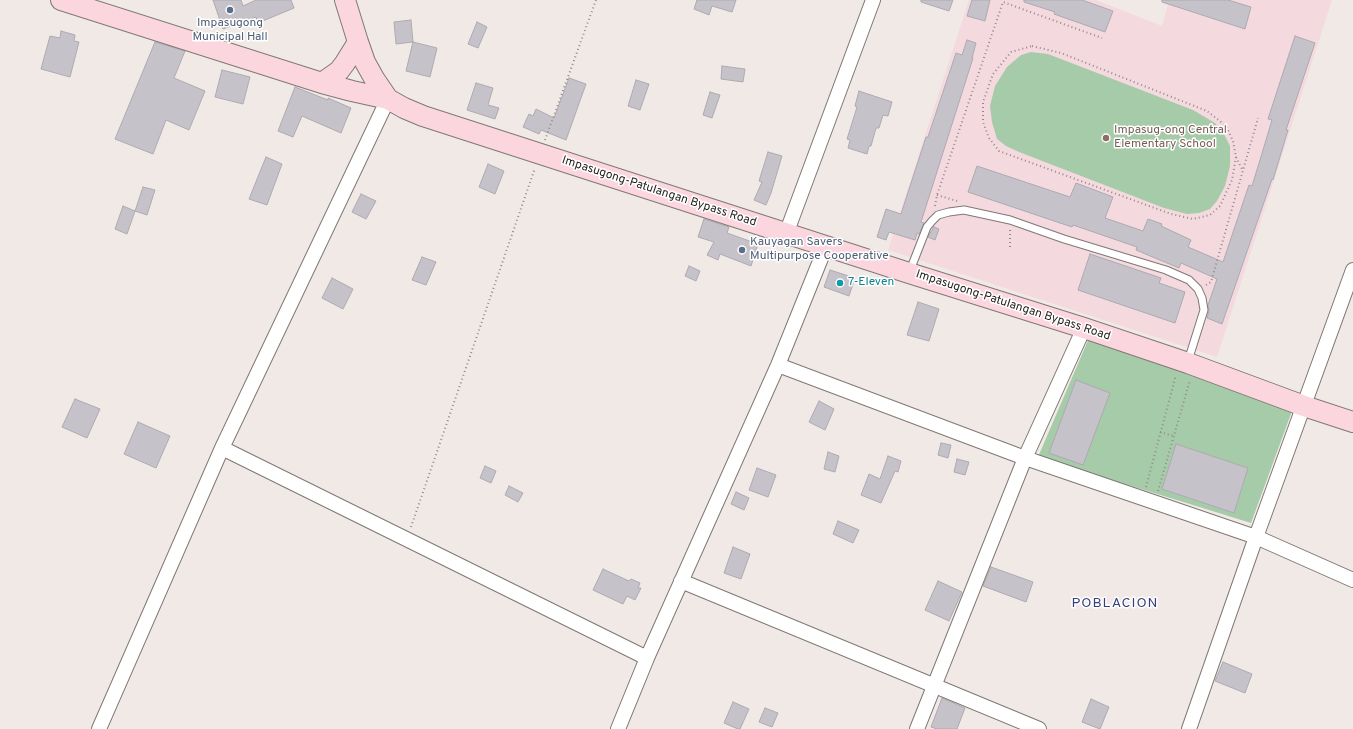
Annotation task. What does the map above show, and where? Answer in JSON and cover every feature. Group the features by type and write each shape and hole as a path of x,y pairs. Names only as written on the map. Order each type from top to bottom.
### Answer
{"main road":[{"path":"61,0 322,83 388,99"},
{"name":"Impasugong-Patulangan Bypass Road","path":"345,0 358,42 368,68 375,80 388,99 423,116 909,274 1084,328 1353,422"},
{"path":"322,83 339,71 358,42"}],"street":[{"path":"786,234 873,0"},
{"path":"98,729 222,448 388,99"},
{"path":"618,729 647,658 778,365 826,246"},
{"path":"1190,729 1256,537 1353,270"},
{"path":"917,729 1025,458 1084,328"},
{"path":"778,365 1025,458 1256,537 1353,580"},
{"path":"222,448 647,658"},
{"path":"681,581 1040,729"}],"lane":[{"path":"909,274 927,227 938,215 964,210 1010,220 1064,239 1166,270 1189,280 1198,290 1202,298 1204,310 1187,363"}],"path":[{"path":"407,539 540,154 596,0"},
{"path":"932,221 937,195 1003,2 1102,38"},
{"path":"1236,157 1232,180 1220,206 1210,215 1193,219 1171,214 999,150 989,138 983,122 983,102 993,74 1011,52 1032,46 1061,53 1207,111 1226,126 1233,141 1236,157 1244,172"},
{"path":"1198,290 1212,282 1258,118"},
{"path":"937,195 960,202 964,210"},
{"path":"1010,220 1010,247"},
{"path":"1149,500 1160,432 1187,363"},
{"path":"1149,500 1174,436 1187,363"},
{"path":"1160,432 1174,436"}],"shaded area":[{"name":"Impasug-ong Central Elementary School","path":"969,0 1096,0 1162,26 1169,0 1332,0 1217,357 888,250"}],"green space":[{"path":"1031,52 1048,54 1193,110 1215,123 1224,134 1230,146 1230,166 1225,186 1217,201 1210,209 1199,213 1187,214 1164,208 1019,152 1006,146 997,139 992,122 990,106 995,86 1007,67 1021,55"},
{"path":"1089,338 1292,411 1251,523 1038,457"}],"building":[{"path":"213,0 241,0 243,6 256,0 291,0 294,8 258,23 256,17 223,29"},
{"path":"697,0 736,0 732,12 712,6 709,15 694,9"},
{"path":"921,0 953,0 949,11 921,2"},
{"path":"972,0 990,0 985,21 967,16"},
{"path":"1024,0 1082,0 1113,11 1105,32 1054,14 1055,12 1024,2"},
{"path":"1162,0 1228,0 1251,7 1245,29 1162,2"},
{"path":"411,20 413,42 396,44 394,22"},
{"path":"477,22 487,27 478,48 468,44"},
{"path":"61,31 75,35 74,41 79,42 70,77 41,69 50,36 60,38"},
{"path":"1295,36 1315,43 1286,130 1288,130 1273,180 1272,179 1222,324 1207,318 1209,311 1208,305 1217,279 1181,263 1179,268 1136,250 1137,247 968,192 977,166 1070,197 1076,183 1113,197 1105,218 1143,231 1148,219 1162,224 1161,226 1191,240 1188,247 1223,262 1249,185 1252,186 1272,120 1268,119"},
{"path":"967,40 976,43 973,58 921,222 924,223 919,234 917,233 915,240 889,232 886,240 877,237 886,209 901,214 926,137 928,137 956,53 962,55"},
{"path":"155,42 185,51 174,78 205,91 189,130 166,120 153,154 115,139"},
{"path":"413,42 437,48 430,77 406,71"},
{"path":"722,66 745,69 743,82 721,79"},
{"path":"222,70 250,77 243,104 215,97"},
{"path":"569,78 586,84 566,140 541,130 539,134 523,127 529,114 533,116 536,109 554,118"},
{"path":"636,80 649,84 640,110 628,106"},
{"path":"476,83 493,88 488,105 499,108 495,119 467,110"},
{"path":"295,87 328,100 328,98 351,108 341,133 302,116 293,137 278,131"},
{"path":"859,91 892,102 888,116 883,115 879,128 876,128 867,154 848,148 850,140 847,139 857,107 855,106"},
{"path":"710,92 720,95 712,118 703,115"},
{"path":"768,152 782,156 766,205 754,200 762,182 759,181"},
{"path":"266,157 282,164 267,205 249,199"},
{"path":"488,164 504,171 495,194 479,187"},
{"path":"143,187 155,190 147,215 135,211"},
{"path":"361,194 376,201 366,219 352,212"},
{"path":"123,206 135,211 127,234 115,229"},
{"path":"704,219 729,227 727,233 758,244 751,266 720,254 718,260 707,255 714,242 698,237"},
{"path":"934,227 939,229 935,240 928,237"},
{"path":"1090,254 1161,278 1159,283 1185,292 1175,323 1078,290"},
{"path":"422,257 436,262 426,285 412,280"},
{"path":"689,266 700,271 696,281 685,276"},
{"name":"7-Eleven","path":"830,270 855,278 849,296 824,287"},
{"path":"332,278 353,289 343,309 322,298"},
{"path":"918,302 939,309 929,341 907,335"},
{"path":"1076,380 1110,393 1083,465 1049,453"},
{"path":"75,399 100,409 87,438 62,427"},
{"path":"819,401 834,409 825,430 809,422"},
{"path":"138,422 170,436 156,468 124,454"},
{"path":"941,443 951,445 948,458 938,455"},
{"path":"1176,444 1248,468 1234,513 1162,489"},
{"path":"828,452 839,456 835,472 824,469"},
{"path":"888,456 901,461 898,472 895,471 881,503 861,495 869,474 880,479"},
{"path":"957,459 969,462 965,475 954,472"},
{"path":"485,466 496,471 491,483 480,478"},
{"path":"757,468 776,475 768,497 749,490"},
{"path":"509,486 523,493 518,502 505,495"},
{"path":"736,492 749,498 744,510 731,504"},
{"path":"838,521 859,530 853,543 833,534"},
{"path":"733,547 750,554 741,579 724,573"},
{"path":"991,567 1033,582 1026,602 983,586"},
{"path":"603,569 629,581 631,579 640,583 638,588 641,588 635,600 627,596 623,604 593,590"},
{"path":"938,581 962,592 949,621 925,610"},
{"path":"1223,662 1252,674 1245,693 1215,681"},
{"path":"942,698 965,708 957,729 937,729 931,727"},
{"path":"1091,699 1109,707 1100,729 1082,722"},
{"path":"733,702 749,709 740,729 724,723"},
{"path":"765,708 778,713 772,727 759,722"}],"place":[{"name":"Impasugong Municipal Hall","path":"230,10"},
{"name":"Impasug-ong Central Elementary School","path":"1106,138"},
{"name":"Kauyagan Savers Multipurpose Cooperative","path":"742,250"},
{"name":"7-Eleven","path":"840,283"}],"district":[{"name":"POBLACION","path":"1115,604"}]}
